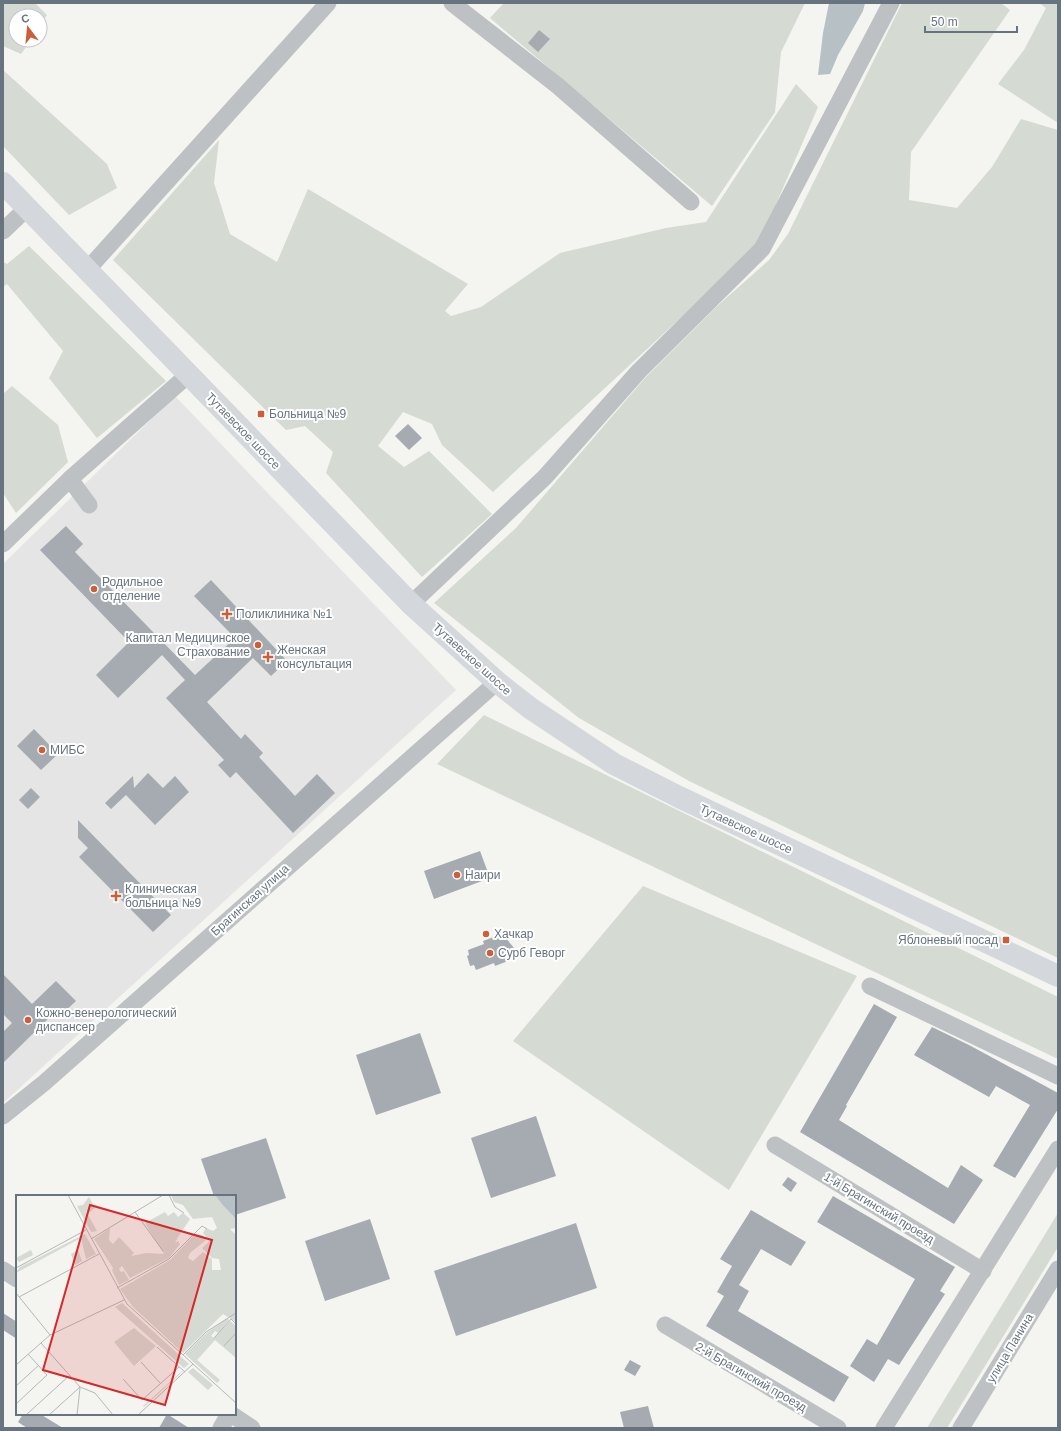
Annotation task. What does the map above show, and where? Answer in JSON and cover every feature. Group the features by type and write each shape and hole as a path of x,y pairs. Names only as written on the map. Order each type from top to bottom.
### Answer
{"main road":[{"name":"Тутаевское шоссе","path":"3,183 411,604 497,682 530,708 614,764 679,797 1058,976"}],"street":[{"path":"87,270 328,3"},
{"path":"452,3 558,86 691,202"},
{"path":"411,604 544,477 639,371 762,249 892,3"},
{"path":"3,231 28,208"},
{"path":"3,544 70,479 188,375"},
{"path":"70,479 89,505"},
{"name":"Брагинская улица","path":"3,1116 44,1083 497,682"},
{"path":"870,986 1058,1076"},
{"name":"1-й Брагинский проезд","path":"774,1144 983,1271"},
{"path":"884,1428 983,1271 1058,1148"},
{"name":"улица Панина","path":"961,1428 1058,1269"},
{"path":"3,1270 16,1278"},
{"name":"2-й Брагинский проезд","path":"665,1325 838,1428"},
{"path":"221,1428 229,1415"},
{"path":"232,1415 252,1428"}],"shaded area":[{"path":"3,3 35,3 40,8 8,8 8,48 25,48 21,54 3,46"},
{"path":"504,3 805,3 781,52 775,112 712,206 490,18"},
{"path":"829,3 865,3 863,11 838,55 830,74 818,75 823,33"},
{"path":"902,3 1001,3 1010,10 911,152 909,200 957,208 992,167 1021,119 1058,130 1058,958 689,781 579,718 434,603 516,528 645,378 715,308 769,260 788,234"},
{"path":"1039,3 1058,3 1058,123 998,84 1024,50 1046,8"},
{"path":"3,70 107,164 117,188 69,215 3,146"},
{"path":"796,84 818,107 758,246 493,492 442,445 432,424 403,412 378,446 404,467 429,451 492,514 422,577 326,473 333,452 305,426 286,430 113,260 219,140 214,183 230,234 277,262 308,189 468,284 445,311 451,316 481,307 560,253 666,228 706,222"},
{"path":"29,246 166,381 97,438 49,378 63,351 7,284 3,287 3,262 7,264"},
{"path":"12,386 58,425 68,462 16,513 3,493 3,394"},
{"name":"Клиническая больница №9","path":"175,396 456,690 3,1103 3,564"},
{"path":"484,715 1058,997 1058,1059 437,764"},
{"path":"643,886 857,976 729,1190 513,1041"},
{"path":"1058,1213 1058,1247 947,1428 927,1428"}],"building":[{"path":"539,30 550,39 538,52 528,43"},
{"path":"408,424 422,438 409,450 395,436"},
{"path":"66,526 83,544 75,552 195,675 235,638 194,596 211,580 287,661 271,676 253,658 207,702 241,739 245,734 263,753 259,757 295,796 317,774 335,793 293,833 236,772 230,778 218,765 224,760 166,698 185,680 162,655 118,698 96,675 129,642 40,550"},
{"path":"34,729 58,754 41,770 17,746"},
{"path":"148,773 163,788 175,776 189,792 155,825 126,795 111,809 105,803 133,776 134,788"},
{"path":"31,788 40,797 28,809 19,800"},
{"path":"78,820 171,915 153,932 79,857 88,848 78,838"},
{"name":"Наири","path":"480,851 490,878 434,899 424,871"},
{"name":"Сурб Геворг","path":"499,935 500,938 505,937 514,948 511,952 512,955 507,958 508,961 495,966 494,963 476,970 474,965 470,966 467,956 469,955 468,950 484,944 483,941"},
{"name":"Кожно-венерологический диспансер","path":"3,974 32,1004 56,981 76,1001 59,1017 55,1012 3,1063 3,1032 12,1023 3,1014"},
{"path":"874,1004 897,1017 846,1105 847,1106 839,1120 948,1188 961,1165 983,1180 954,1224 800,1132"},
{"path":"932,1027 969,1045 1058,1093 1058,1109 1015,1178 993,1166 1030,1105 996,1086 989,1097 914,1055"},
{"path":"420,1033 441,1093 376,1115 356,1055"},
{"path":"536,1116 556,1176 491,1198 471,1138"},
{"path":"266,1138 286,1198 236,1215 236,1195 214,1195 201,1159"},
{"path":"788,1177 797,1183 791,1192 782,1185"},
{"path":"833,1196 955,1267 940,1291 945,1294 899,1365 888,1359 874,1382 850,1366 867,1339 877,1345 915,1279 817,1222"},
{"path":"751,1210 806,1242 791,1266 761,1249 739,1285 749,1291 738,1311 849,1377 834,1402 706,1326 724,1296 717,1292 732,1266 720,1259"},
{"path":"370,1219 390,1279 325,1301 305,1241"},
{"path":"576,1223 597,1288 456,1336 434,1271"},
{"path":"3,1313 16,1321 16,1338 3,1330"},
{"path":"630,1360 641,1366 635,1376 624,1370"},
{"path":"648,1406 654,1428 624,1428 620,1412"},
{"path":"22,1415 42,1415 63,1428 27,1428 18,1422"},
{"path":"166,1415 169,1415 189,1428 159,1428"}],"place":[{"name":"Больница №9","path":"261,414"},
{"name":"Родильное отделение","path":"94,589"},
{"name":"Поликлиника №1","path":"227,614"},
{"name":"Капитал Медицинское Страхование","path":"258,645"},
{"name":"Женская консультация","path":"268,657"},
{"name":"МИБС","path":"42,750"},
{"name":"Наири","path":"457,875"},
{"name":"Клиническая больница №9","path":"116,896"},
{"name":"Хачкар","path":"486,934"},
{"name":"Яблоневый посад","path":"1006,940"},
{"name":"Сурб Геворг","path":"490,953"},
{"name":"Кожно-венерологический диспансер","path":"28,1020"}]}
